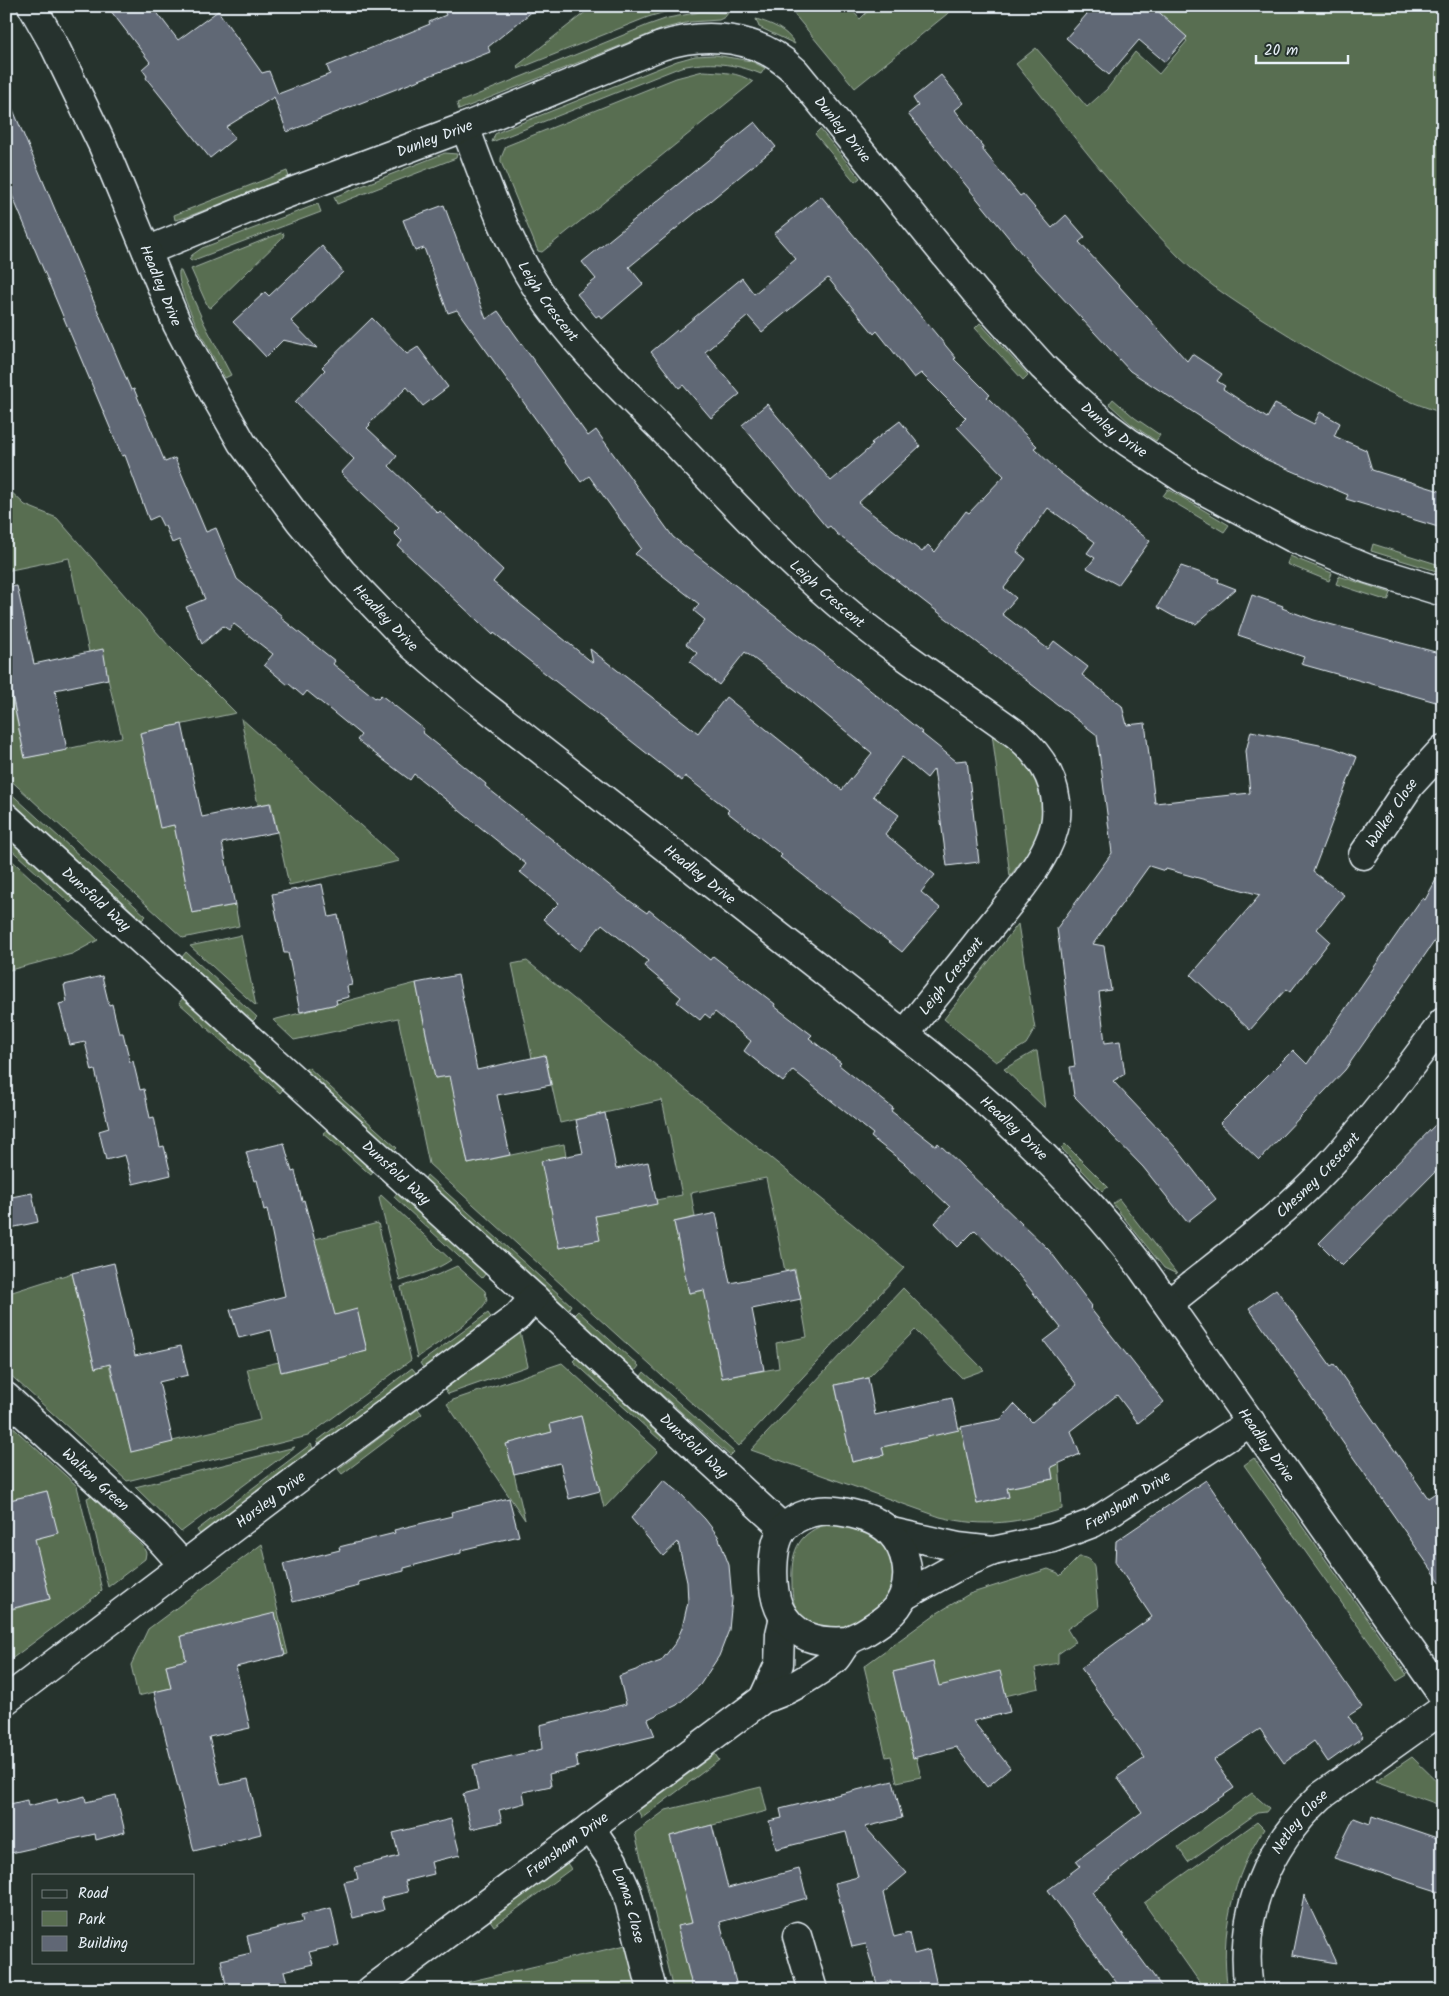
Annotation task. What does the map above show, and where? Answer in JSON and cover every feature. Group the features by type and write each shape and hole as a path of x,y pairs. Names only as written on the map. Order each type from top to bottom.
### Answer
{"street":[{"name":"Headley Drive","path":"32,6 54,45 103,146 164,293 192,352 242,443 342,572 414,646 479,702 905,1034 974,1090 1048,1160 1108,1225 1168,1304 1443,1696"},
{"name":"Dunley Drive","path":"146,251 270,200 465,127 674,42 695,38 736,40 766,51 795,71 977,294 1023,346 1073,396 1108,427 1190,483 1293,538 1368,568 1443,592"},
{"name":"Leigh Crescent","path":"465,127 511,240 525,268 546,302 594,359 813,582 888,644 1018,735 1034,751 1051,779 1056,806 1054,830 1044,854 1015,895 905,1034"},
{"name":"Walker Close","path":"1363,855 1410,785 1443,749"},
{"name":"Dunsfold Way","path":"6,817 784,1528"},
{"name":"Chesney Crescent","path":"1168,1304 1252,1237 1327,1168 1378,1108 1443,1022"},
{"name":"Horsley Drive","path":"6,1700 312,1468 517,1317 534,1298"},
{"name":"Walton Green","path":"6,1397 157,1536 184,1566"},
{"name":"Frensham Drive","path":"370,1990 763,1699 794,1688 835,1659 849,1640 879,1623 896,1608 904,1596 960,1565 992,1551 1053,1538 1093,1523 1251,1422"},
{"name":"Frensham Drive","path":"849,1640 828,1641 806,1637 790,1625 784,1617 776,1596 774,1577 776,1546 784,1528 792,1520 824,1509 837,1510 862,1516 891,1532 992,1551"},
{"path":"891,1532 901,1547 906,1564 907,1584 904,1596"},
{"name":"Frensham Drive","path":"763,1699 780,1664 780,1634 784,1617"},
{"name":"Netley Close","path":"1249,1990 1247,1961 1252,1913 1257,1891 1266,1868 1278,1846 1305,1811 1320,1796 1443,1709"},
{"name":"Lomas Close","path":"590,1827 613,1861 627,1892 652,1990"},
{"path":"797,1936 813,1990"}],"green space":[{"path":"593,6 686,6 648,17 518,69 517,66"},
{"path":"802,6 848,6 860,19 873,6 957,6 855,88 794,14"},
{"path":"1148,6 1443,6 1443,413 1421,406 1380,388 1340,366 1242,306 1204,279 1180,258 1137,212 1095,163 1016,64 1036,48 1087,107 1107,89 1135,52 1159,74 1187,41"},
{"path":"700,12 728,13 719,20 690,22 665,28 459,110 457,103 648,25 668,18"},
{"path":"756,19 783,31 795,44 759,27"},
{"path":"715,55 751,61 765,68 761,74 741,67 721,64 681,67 492,142 495,134 501,131 677,61 695,56"},
{"path":"703,71 735,74 753,82 542,252 538,251 501,162 506,146 676,78"},
{"path":"820,129 860,178 855,182 815,134"},
{"path":"445,153 457,154 456,158 337,204 334,197"},
{"path":"287,171 289,177 175,220 174,215"},
{"path":"318,204 321,212 191,261 189,259 202,248"},
{"path":"281,233 284,234 283,237 210,308 208,307 191,269"},
{"path":"179,271 181,271 204,323 231,375 225,378 204,341 189,309 183,294"},
{"path":"980,323 1028,375 1023,380 975,328"},
{"path":"1113,399 1135,418 1160,435 1156,441 1131,424 1109,404"},
{"path":"6,487 25,505 57,518 168,645 236,713 141,733 160,827 174,825 192,913 235,905 239,926 183,938 6,776 6,670 25,758 122,737 108,679 89,652 69,558 6,571"},
{"path":"1168,489 1229,525 1224,532 1163,496"},
{"path":"1373,544 1443,566 1443,573 1371,551"},
{"path":"1290,556 1332,573 1329,581 1287,564"},
{"path":"1339,576 1391,593 1388,601 1336,584"},
{"path":"241,718 400,861 289,885 271,803 258,805"},
{"path":"992,733 1009,744 1022,757 1034,777 1041,799 1041,823 1038,834 1010,876"},
{"path":"6,789 146,916 142,920 6,797"},
{"path":"6,835 75,898 70,903 6,845"},
{"path":"6,855 98,940 72,954 6,971"},
{"path":"1018,924 1035,1029 1026,1044 996,1062 944,1019"},
{"path":"241,935 256,1006 190,946"},
{"path":"186,952 257,1017 253,1021 182,957"},
{"path":"527,961 855,1226 904,1268 739,1446 429,1164 398,1018 294,1040 273,1020 416,983 435,1078 462,1073 454,1093 468,1164 564,1144 566,1156 542,1161 559,1248 599,1240 593,1205 656,1200 682,1195 662,1100 560,1123 545,1055 532,1058 512,964","holes":["766,1178 785,1271 795,1269 807,1337 776,1343 779,1368 722,1378 717,1354 716,1288 689,1293 674,1222 695,1217 691,1193"]},
{"path":"183,998 284,1088 280,1093 179,1003"},
{"path":"1037,1051 1045,1108 1004,1069"},
{"path":"308,1067 397,1148 393,1152 304,1071"},
{"path":"327,1130 374,1171 371,1175 323,1133"},
{"path":"1065,1144 1108,1187 1102,1191 1061,1148"},
{"path":"427,1175 571,1305 568,1310 424,1180"},
{"path":"397,1193 486,1273 482,1278 394,1197"},
{"path":"381,1195 451,1260 433,1270 400,1281 379,1198"},
{"path":"1119,1199 1177,1274 1164,1268 1113,1204"},
{"path":"378,1223 411,1360 308,1436 127,1481 6,1371 6,1294 72,1273 95,1368 109,1364 131,1451 260,1420 247,1369 279,1362 282,1372 367,1351 357,1310 323,1318 330,1294 320,1254 299,1259 296,1244"},
{"path":"457,1266 485,1291 487,1300 483,1307 466,1323 417,1358 401,1287"},
{"path":"903,1288 984,1370 962,1378 915,1330 868,1378 835,1385 852,1462 884,1455 882,1447 928,1437 928,1434 961,1427 977,1504 1008,1497 1007,1488 1053,1479 1047,1447 1058,1444 1062,1509 1016,1521 987,1523 940,1517 751,1450"},
{"path":"578,1311 639,1366 635,1371 574,1315"},
{"path":"488,1313 492,1319 424,1369 420,1363"},
{"path":"520,1332 528,1366 448,1394 445,1389"},
{"path":"577,1357 665,1437 661,1441 573,1361"},
{"path":"562,1363 658,1451 604,1508 581,1416 550,1424 552,1432 507,1444 525,1520 447,1404 453,1400"},
{"path":"412,1368 417,1374 320,1446 317,1441"},
{"path":"644,1372 734,1452 730,1456 641,1376"},
{"path":"418,1409 422,1414 342,1474 338,1469"},
{"path":"6,1421 77,1486 102,1590 6,1663 6,1602 9,1610 50,1599 40,1559 23,1542 57,1533 47,1491 6,1501"},
{"path":"311,1444 314,1450 201,1536 197,1530"},
{"path":"295,1447 181,1532 135,1487"},
{"path":"1254,1458 1407,1675 1397,1681 1244,1465"},
{"path":"91,1496 143,1546 146,1553 145,1559 108,1587 87,1498"},
{"path":"824,1525 837,1525 855,1529 876,1540 887,1551 894,1572 892,1590 884,1603 861,1620 841,1630 820,1629 811,1626 798,1611 793,1597 792,1572 794,1554 797,1547 807,1534"},
{"path":"262,1544 288,1654 285,1655 204,1630 181,1636 186,1660 166,1665 171,1688 138,1696 131,1665 148,1629"},
{"path":"1079,1557 1088,1559 1094,1566 1098,1608 1067,1629 1075,1642 1058,1654 1058,1663 1035,1668 1039,1688 1005,1696 941,1698 933,1662 893,1672 913,1757 916,1757 921,1777 897,1782 891,1756 886,1757 864,1666 934,1615 969,1594 1048,1569 1058,1573 1060,1576"},
{"path":"715,1754 719,1760 642,1818 638,1811"},
{"path":"1412,1757 1443,1787 1443,1806 1375,1782"},
{"path":"761,1787 767,1811 670,1836 692,1923 678,1926 693,1990 673,1990 635,1833 666,1810"},
{"path":"1252,1793 1269,1808 1266,1812 1257,1813 1188,1862 1178,1847"},
{"path":"1257,1822 1264,1829 1244,1866 1231,1906 1227,1927 1225,1948 1228,1990 1205,1990 1144,1903"},
{"path":"567,1863 571,1869 494,1926 490,1920"},
{"path":"630,1944 640,1990 609,1990 608,1987 597,1990 433,1990"}],"building":[{"path":"107,6 152,6 178,40 218,11 262,73 269,71 278,94 330,74 327,66 430,24 429,22 446,15 442,6 539,6 488,47 490,52 287,132 274,97 226,127 235,138 210,158 146,78 147,76 142,69 150,62"},
{"path":"1094,6 1152,6 1187,37 1165,62 1139,40 1109,75 1066,38"},
{"path":"941,75 964,103 955,110 984,148 982,149 1020,196 1023,194 1052,228 1066,215 1085,237 1079,242 1187,361 1192,354 1222,374 1217,381 1225,386 1223,389 1267,418 1275,404 1314,424 1320,412 1340,423 1334,436 1366,450 1372,470 1443,492 1443,511 1438,527 1346,499 1348,495 1265,459 1130,371 1022,254 908,114 918,106 913,98"},
{"path":"6,93 131,390 134,389 165,462 175,458 206,532 216,528 237,579 282,616 281,618 335,661 333,664 375,698 381,695 424,729 422,732 486,784 485,786 623,896 647,913 649,910 710,960 713,956 775,1004 774,1006 812,1035 809,1038 841,1063 839,1065 893,1108 891,1111 936,1146 938,1143 1049,1250 1092,1306 1090,1308 1164,1402 1138,1423 1117,1395 1071,1431 1080,1454 1051,1467 1053,1479 1007,1488 1009,1497 977,1504 961,1427 1001,1419 1014,1404 1032,1422 1077,1385 1044,1341 1061,1328 1018,1274 975,1230 958,1247 935,1223 950,1207 904,1163 871,1137 873,1134 793,1070 783,1082 744,1051 751,1041 715,1012 710,1018 705,1014 700,1020 677,1002 681,997 644,966 648,961 602,924 580,951 543,919 559,903 520,872 526,864 414,774 410,780 357,740 361,735 307,691 303,696 288,685 264,665 273,654 234,624 229,630 223,626 202,644 186,607 205,599 179,540 172,543 165,526 163,526 158,516 149,520 125,455 122,456 6,181"},
{"path":"755,122 776,147 629,267 643,284 602,319 599,315 596,317 577,294 596,279 582,262"},
{"path":"821,196 956,358 954,359 990,395 987,397 1037,446 1034,448 1058,471 1150,541 1118,585 1087,568 1095,558 1087,553 1095,542 1048,508 1017,552 1026,559 1004,588 1016,598 1002,614 1048,649 1054,641 1088,667 1082,675 1122,706 1127,725 1145,723 1155,803 1250,793 1246,751 1251,731 1334,748 1357,757 1313,872 1344,895 1317,929 1330,941 1290,992 1286,989 1250,1030 1191,975 1260,895 1149,866 1093,944 1104,946 1111,990 1099,992 1105,1043 1120,1041 1125,1074 1113,1081 1177,1149 1216,1199 1187,1222 1143,1167 1074,1096 1070,1067 1075,1066 1057,928 1112,853 1097,735 837,534 830,526 827,528 742,425 767,404 831,481 873,445 871,443 900,421 920,446 858,503 922,552 928,545 935,552 966,511 969,513 1004,476 957,427 966,418 921,373 914,378 877,331 874,334 828,278 762,332 748,316 705,352 740,394 711,418 683,385 679,388 651,352 742,278 754,294 796,259 774,234"},
{"path":"444,205 486,319 498,311 588,436 596,430 673,537 860,682 956,761 967,760 979,862 947,866 934,769 927,778 902,757 873,796 899,815 885,834 935,875 921,892 940,908 902,952 780,857 782,855 727,812 729,810 685,776 682,781 494,633 493,635 398,546 402,541 394,533 399,528 341,473 354,459 295,402 325,370 322,367 372,318 407,354 418,347 448,387 423,406 407,387 367,428 397,456 389,466 438,513 440,511 503,570 493,582 593,663 590,649 698,733 726,697 842,790 872,753 801,694 745,652 719,685 690,662 697,653 686,644 705,620 694,611 699,604 635,554 641,548 589,476 581,482 457,310 448,313 424,248 415,251 403,220"},
{"path":"322,246 343,272 291,321 317,348 283,340 266,357 233,322 265,292 269,296"},
{"path":"1181,566 1219,579 1218,582 1236,589 1196,624 1173,616 1157,607"},
{"path":"17,586 34,664 103,649 108,679 55,690 67,750 25,758 6,666 6,587"},
{"path":"1252,595 1314,620 1443,654 1443,704 1301,664 1304,657 1238,635"},
{"path":"182,724 202,817 270,803 277,832 222,843 235,905 192,913 174,825 160,828 140,733"},
{"path":"1443,867 1443,929 1345,1070 1259,1160 1220,1123 1293,1050 1307,1064 1422,898 1425,900"},
{"path":"322,884 329,917 338,915 352,985 347,986 349,997 336,1000 337,1004 300,1012 288,953 284,953 272,894"},
{"path":"458,975 477,1070 545,1055 551,1085 497,1095 510,1155 468,1164 450,1076 435,1078 416,983"},
{"path":"102,976 109,1005 112,1004 119,1033 123,1033 130,1062 133,1061 140,1090 144,1089 150,1118 154,1117 160,1147 164,1146 171,1175 133,1184 125,1155 106,1160 99,1131 109,1128 95,1070 92,1071 85,1042 70,1045 59,1004 67,1002 64,985"},
{"path":"605,1113 616,1169 648,1162 657,1204 595,1216 600,1240 559,1248 541,1161 583,1153 576,1120"},
{"path":"1443,1117 1443,1164 1342,1266 1319,1243"},
{"path":"284,1143 292,1172 295,1171 302,1201 304,1200 335,1315 357,1309 367,1351 281,1372 271,1330 239,1338 230,1310 285,1296 267,1209 264,1210 257,1180 254,1181 246,1152"},
{"path":"32,1193 38,1222 6,1229 6,1198"},
{"path":"716,1213 730,1283 794,1270 801,1299 752,1309 764,1370 722,1378 704,1290 689,1293 674,1222"},
{"path":"114,1263 135,1356 181,1346 188,1375 159,1382 173,1442 131,1452 110,1364 95,1368 72,1273"},
{"path":"1276,1289 1331,1366 1334,1364 1428,1498 1443,1488 1443,1586 1249,1308"},
{"path":"868,1378 875,1415 952,1398 959,1430 882,1447 884,1455 852,1462 835,1385"},
{"path":"581,1416 600,1491 569,1499 560,1463 514,1474 506,1444 552,1432 550,1424"},
{"path":"664,1480 680,1493 705,1519 718,1536 729,1565 732,1599 729,1630 719,1656 700,1685 677,1705 648,1719 655,1736 576,1755 578,1767 549,1774 551,1786 523,1792 525,1803 499,1810 502,1822 471,1829 463,1794 478,1790 473,1765 542,1749 540,1725 626,1704 619,1676 661,1661 676,1642 682,1628 688,1602 687,1582 678,1542 663,1556 631,1518"},
{"path":"1206,1480 1362,1707 1348,1716 1363,1737 1328,1762 1314,1741 1284,1763 1260,1729 1214,1760 1234,1788 1157,1841 1092,1892 1164,1990 1122,1990 1048,1890 1080,1866 1076,1861 1142,1812 1117,1777 1145,1758 1081,1668 1152,1617 1115,1562 1116,1541"},
{"path":"47,1491 58,1533 35,1539 50,1599 6,1610 6,1501"},
{"path":"509,1498 519,1536 461,1550 461,1553 404,1568 404,1571 358,1582 359,1586 293,1602 283,1564 340,1550 339,1547 395,1533 394,1530 452,1516 451,1512"},
{"path":"275,1613 285,1655 236,1667 250,1728 209,1737 221,1785 248,1779 261,1834 194,1851 154,1692 171,1688 166,1665 186,1660 181,1636"},
{"path":"933,1662 939,1686 1000,1671 1010,1712 973,1721 1010,1768 987,1787 956,1747 913,1758 893,1672"},
{"path":"893,1781 902,1818 865,1827 907,1873 883,1893 894,1937 909,1933 914,1954 929,1950 938,1990 893,1990 891,1981 877,1984 866,1944 852,1947 835,1883 858,1877 846,1832 776,1849 769,1821 782,1818 780,1809"},
{"path":"116,1795 125,1832 96,1840 95,1834 11,1853 6,1833 6,1805 27,1800 28,1806 57,1799 58,1803 85,1796 86,1802"},
{"path":"1372,1816 1443,1840 1443,1893 1334,1858 1354,1818 1370,1824"},
{"path":"451,1819 460,1855 431,1862 434,1874 405,1881 408,1892 381,1898 384,1910 353,1918 344,1882 358,1879 355,1867 399,1856 393,1833"},
{"path":"712,1825 728,1888 799,1869 807,1898 720,1922 738,1990 693,1990 677,1926 692,1923 670,1836"},
{"path":"1304,1895 1336,1963 1292,1955"},
{"path":"331,1908 339,1945 309,1952 313,1964 284,1971 287,1982 253,1990 227,1990 221,1960 251,1953 247,1936 303,1922 301,1915"}]}
